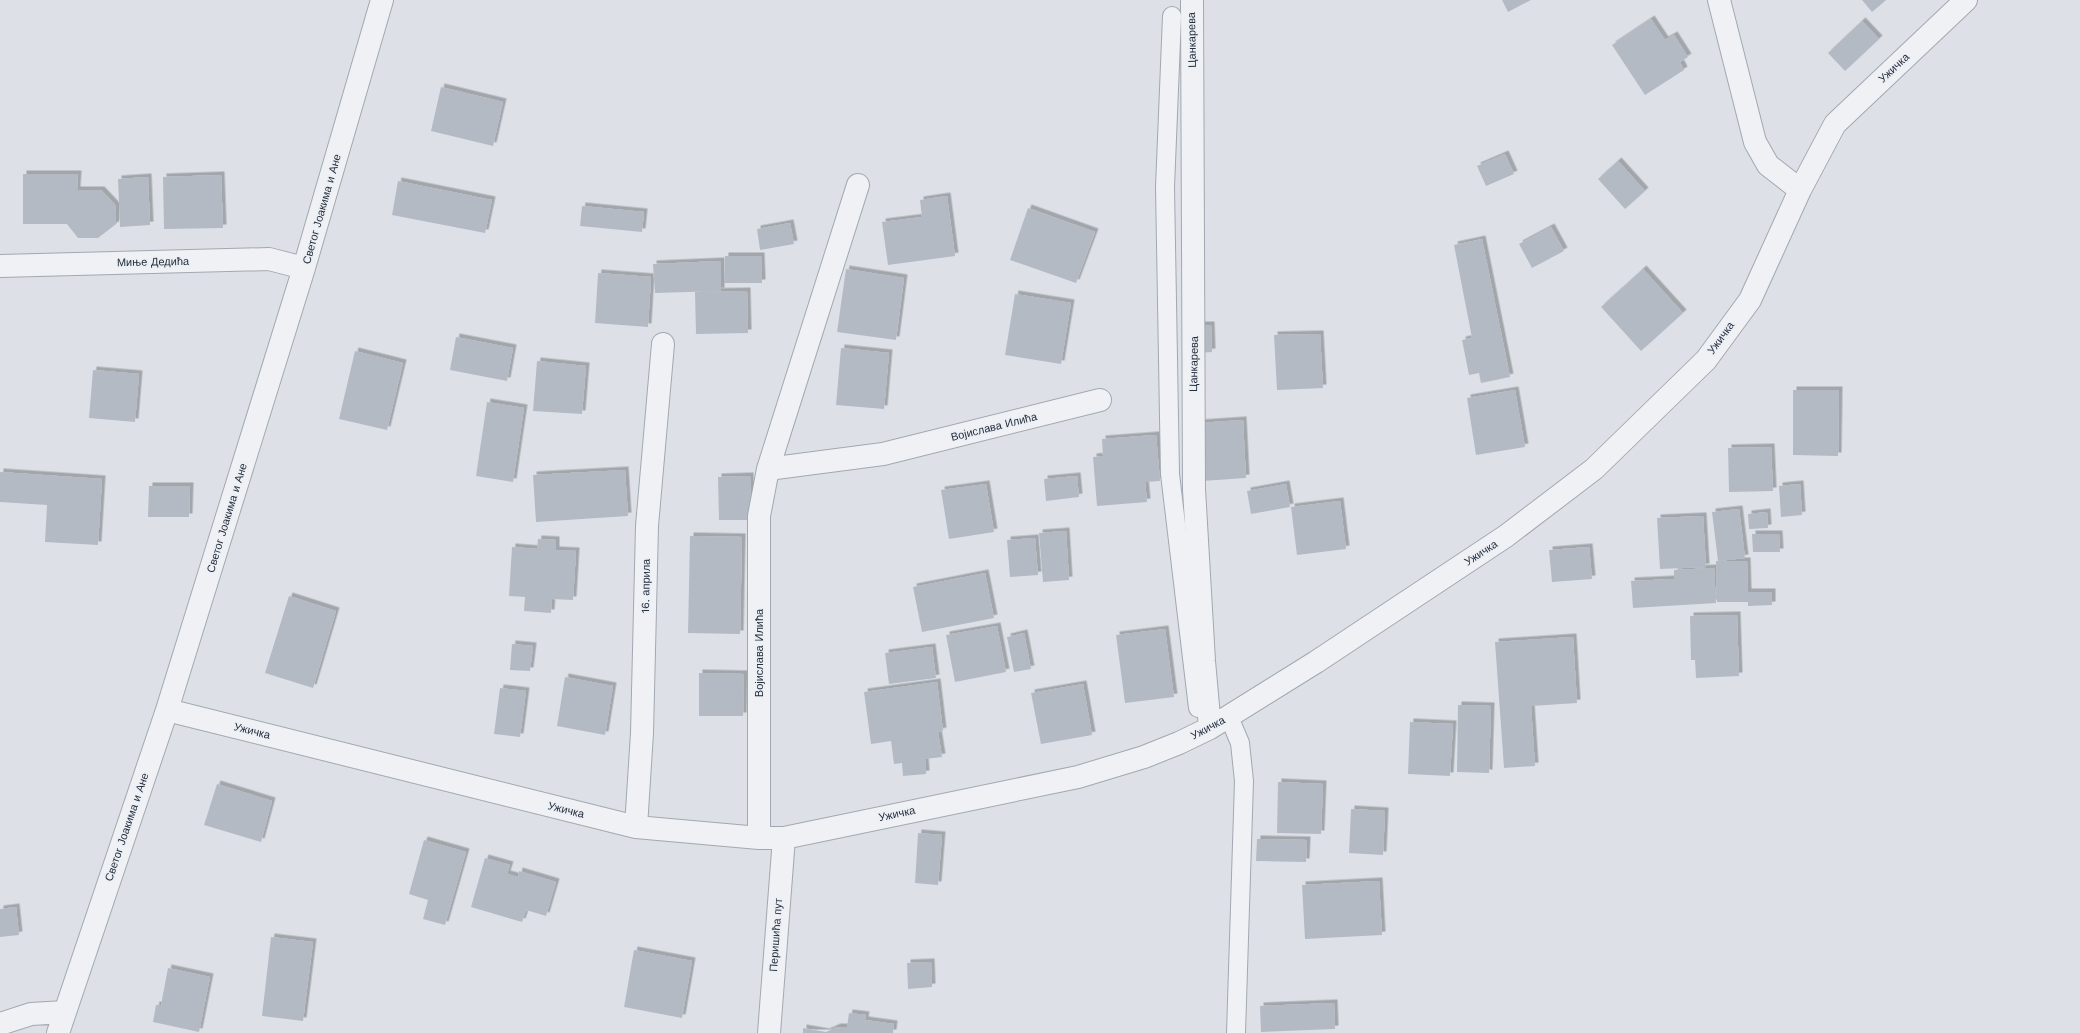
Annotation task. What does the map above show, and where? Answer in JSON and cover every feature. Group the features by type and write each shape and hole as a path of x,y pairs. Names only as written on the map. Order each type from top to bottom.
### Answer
{"street":[{"name":"Светог Јоакима и Ане","path":"58,1033 167,710 304,268 382,0"},
{"name":"Цанкарева","path":"1192,0 1194,489 1205,730"},
{"path":"1719,0 1755,142 1768,165 1800,190"},
{"name":"Ужичка","path":"167,710 636,827 759,838 784,838 1078,777 1144,757 1205,730 1316,662 1506,536 1594,468 1710,354 1750,300 1800,190 1835,124 1966,0"},
{"name":"Војислава Илића","path":"759,838 760,516 768,468 858,185"},
{"name":"Миње Дедића","path":"0,266 269,259 304,268"},
{"name":"16. априла","path":"636,827 642,733 647,526 663,344"},
{"name":"Војислава Илића","path":"768,468 883,454 1100,400"},
{"name":"Перишића пут","path":"768,1033 784,838"},
{"path":"0,1024 31,1014 65,1012"}],"lane":[{"path":"1172,16 1165,187 1170,474 1205,730"},
{"path":"1230,716 1240,743 1244,781 1236,1033"}],"building":[{"path":"1502,0 1531,0 1508,12"},
{"path":"1862,0 1886,0 1872,12"},
{"path":"1651,19 1665,40 1674,35 1688,57 1680,62 1684,70 1645,95 1612,45"},
{"path":"1862,21 1879,39 1845,71 1828,53"},
{"path":"441,87 503,102 493,146 431,131"},
{"path":"1505,154 1514,174 1486,186 1477,166"},
{"path":"1618,161 1645,191 1625,209 1598,179"},
{"path":"23,174 78,174 77,190 101,190 116,206 116,224 98,238 78,238 67,224 23,224"},
{"path":"221,175 223,228 164,229 163,177"},
{"path":"148,177 150,225 120,227 118,179"},
{"path":"398,181 492,200 485,233 392,215"},
{"path":"947,196 955,256 888,265 882,222 922,217 920,200"},
{"path":"582,206 644,212 642,232 580,226"},
{"path":"1028,208 1095,232 1076,283 1010,260"},
{"path":"790,223 794,244 760,250 757,229"},
{"path":"1551,227 1564,251 1532,268 1519,244"},
{"path":"1482,239 1510,377 1481,383 1479,373 1469,375 1462,340 1472,338 1454,245"},
{"path":"725,256 761,256 762,283 724,283"},
{"path":"721,261 721,291 655,293 653,264"},
{"path":"846,269 904,278 896,340 837,332"},
{"path":"1643,269 1683,313 1641,351 1601,307"},
{"path":"598,273 651,277 648,327 595,323"},
{"path":"747,291 748,333 696,334 695,292"},
{"path":"1015,294 1071,303 1061,364 1005,355"},
{"path":"1196,325 1211,325 1212,352 1197,353"},
{"path":"1320,334 1323,388 1277,390 1274,335"},
{"path":"456,337 513,348 507,381 450,370"},
{"path":"841,348 889,353 884,409 836,405"},
{"path":"355,351 403,363 387,430 339,419"},
{"path":"537,361 586,366 582,414 533,411"},
{"path":"93,370 139,374 135,422 89,418"},
{"path":"1515,390 1525,447 1476,455 1467,398"},
{"path":"1793,390 1839,390 1838,456 1793,455"},
{"path":"487,402 524,408 513,482 476,476"},
{"path":"1243,420 1246,478 1202,481 1198,423"},
{"path":"1156,435 1160,481 1145,482 1147,502 1097,506 1093,457 1103,456 1102,439"},
{"path":"1771,447 1773,491 1729,492 1728,448"},
{"path":"625,470 628,516 536,522 533,475"},
{"path":"0,472 102,479 98,545 45,542 47,505 0,502"},
{"path":"750,476 751,520 719,520 718,477"},
{"path":"1077,476 1079,497 1046,501 1044,479"},
{"path":"986,484 994,532 949,539 941,490"},
{"path":"1286,484 1290,507 1251,514 1247,491"},
{"path":"1800,484 1802,515 1781,517 1779,486"},
{"path":"149,486 190,486 189,517 148,517"},
{"path":"1340,501 1346,549 1297,555 1291,507"},
{"path":"1739,509 1745,558 1718,561 1712,512"},
{"path":"1767,512 1768,528 1749,529 1748,514"},
{"path":"1703,516 1706,567 1660,569 1657,518"},
{"path":"1066,531 1069,580 1043,582 1039,533"},
{"path":"1752,534 1779,534 1780,552 1753,552"},
{"path":"690,536 742,537 740,634 688,633"},
{"path":"1035,538 1038,575 1010,577 1007,540"},
{"path":"538,539 556,540 556,550 576,551 573,600 552,599 551,613 524,611 525,597 509,596 512,547 537,549"},
{"path":"1589,547 1592,579 1552,582 1549,550"},
{"path":"1716,561 1747,561 1748,592 1772,592 1772,605 1748,606 1748,602 1717,602"},
{"path":"1714,568 1716,603 1633,608 1631,581 1674,579 1674,570"},
{"path":"985,573 994,618 922,632 913,587"},
{"path":"289,596 336,611 313,688 265,673"},
{"path":"1737,615 1739,676 1696,678 1695,660 1691,660 1690,616"},
{"path":"997,626 1006,672 955,682 946,635"},
{"path":"1165,629 1174,697 1125,703 1116,635"},
{"path":"1024,633 1031,669 1014,672 1007,637"},
{"path":"1573,637 1577,703 1531,706 1535,766 1504,768 1495,642"},
{"path":"512,644 533,646 530,671 510,670"},
{"path":"932,647 936,678 889,684 885,653"},
{"path":"699,673 744,674 743,716 699,716"},
{"path":"565,677 613,686 605,735 557,726"},
{"path":"937,682 943,731 938,732 942,757 925,759 926,774 903,776 902,763 894,764 891,741 871,744 864,692"},
{"path":"1083,684 1092,735 1041,744 1031,693"},
{"path":"500,688 526,691 520,737 494,734"},
{"path":"1458,705 1491,706 1489,773 1457,772"},
{"path":"1410,722 1453,724 1450,776 1408,774"},
{"path":"1278,782 1323,784 1321,834 1277,833"},
{"path":"217,784 272,801 261,842 204,825"},
{"path":"1351,809 1385,811 1383,855 1349,853"},
{"path":"918,833 942,835 938,885 915,883"},
{"path":"1257,839 1307,840 1306,862 1256,861"},
{"path":"424,840 466,852 445,925 423,919 428,900 409,894"},
{"path":"485,858 510,865 507,874 518,877 519,871 556,882 546,916 526,910 522,922 471,907"},
{"path":"1379,881 1382,935 1305,939 1302,885"},
{"path":"16,907 19,935 0,937 0,909"},
{"path":"271,937 313,942 303,1021 262,1016"},
{"path":"634,950 692,961 682,1018 624,1007"},
{"path":"931,962 932,987 908,989 907,963"},
{"path":"168,968 210,977 199,1032 153,1022 156,1005 161,1005"},
{"path":"1334,1003 1335,1029 1261,1032 1260,1006"},
{"path":"849,1013 866,1015 865,1020 894,1024 893,1033 803,1033 803,1028 826,1032 837,1027 847,1027"}]}
